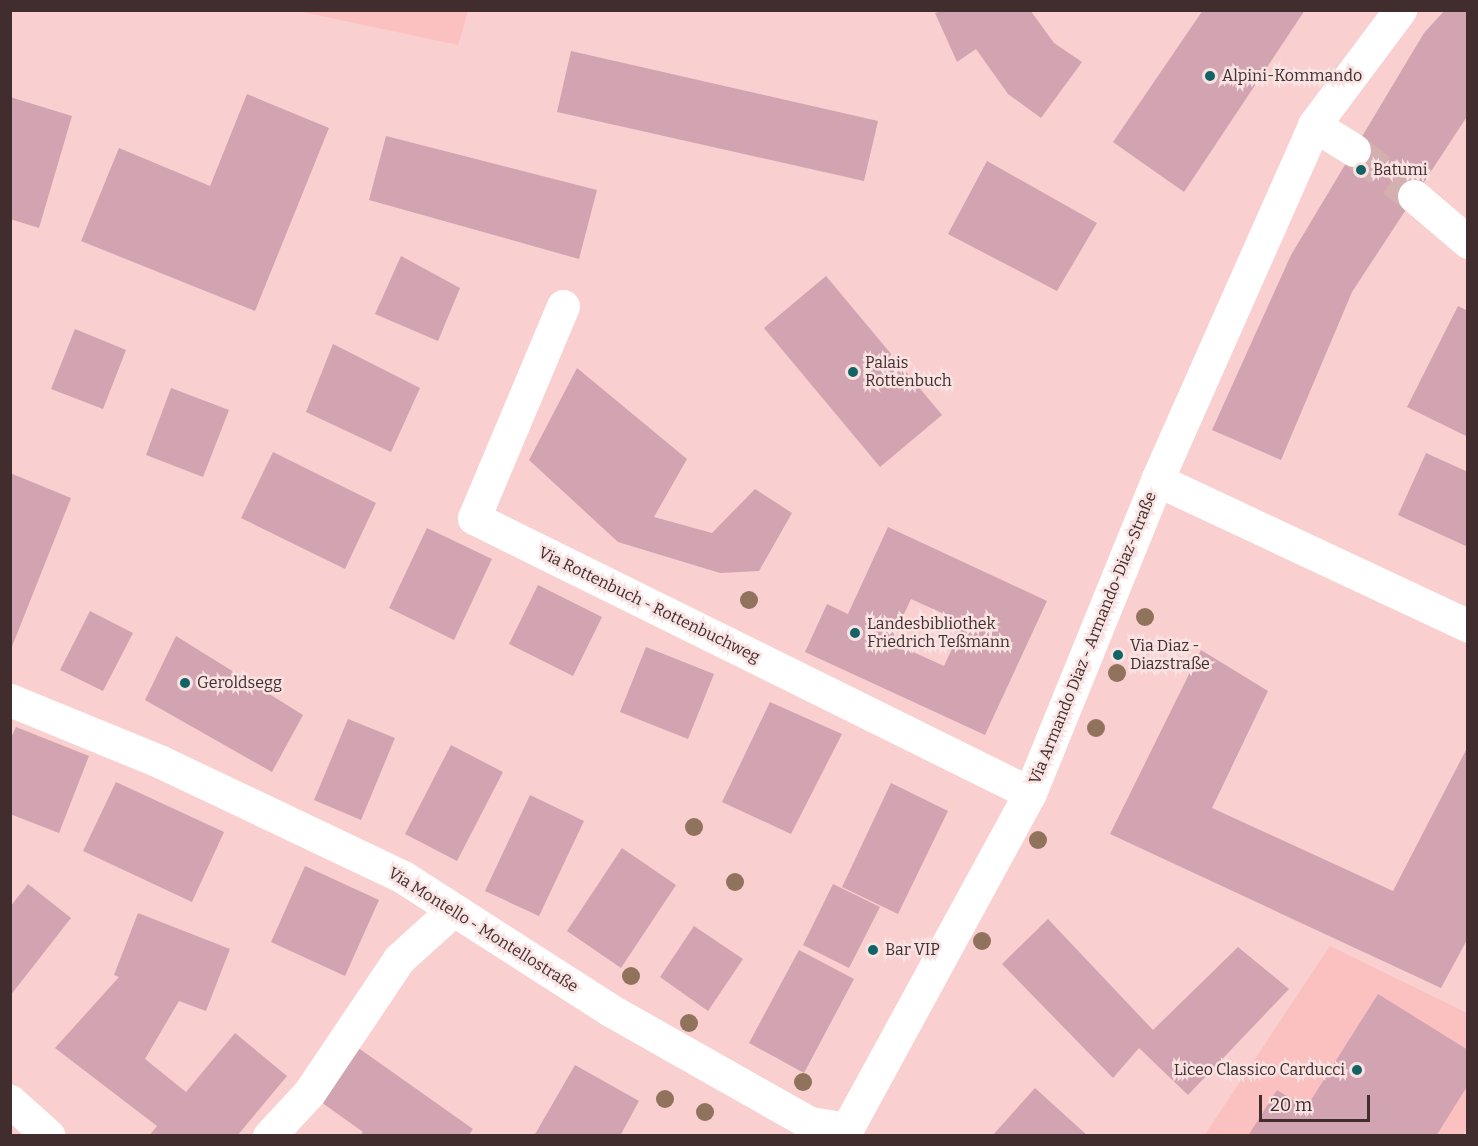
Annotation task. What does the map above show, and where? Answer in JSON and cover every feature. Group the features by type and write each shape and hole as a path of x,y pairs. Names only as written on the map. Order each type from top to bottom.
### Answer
{"street":[{"name":"Via Armando Diaz - Armando-Diaz-Straße","path":"848,1133 1030,793 1157,480 1314,125 1400,10"},
{"path":"1314,125 1354,150"},
{"path":"1414,196 1467,242"},
{"name":"Via Rottenbuch - Rottenbuchweg","path":"563,306 474,518 1030,793"},
{"path":"1157,480 1467,626"},
{"name":"Via Montello - Montellostraße","path":"10,700 159,761 403,878 451,912 810,1123 848,1133"},
{"path":"269,1136 309,1093 399,959 451,912"},
{"path":"10,1101 49,1136"}],"shaded area":[{"path":"468,10 458,45 298,11"},
{"name":"Liceo Classico Carducci","path":"1330,946 1467,1013 1468,1127 1463,1135 1204,1136"}],"building":[{"path":"944,10 1030,10 1054,43 1082,62 1041,118 1008,94 976,49 957,62 935,13"},
{"name":"Alpini-Kommando","path":"1203,10 1305,10 1184,192 1113,142"},
{"path":"1445,10 1468,10 1468,115 1352,292 1281,460 1212,430 1291,255 1424,33"},
{"path":"571,51 878,121 864,181 557,112"},
{"path":"247,94 329,128 255,311 81,241 119,148 210,186"},
{"path":"10,97 72,116 39,228 10,219"},
{"path":"386,136 597,190 579,259 369,200"},
{"path":"987,161 1097,223 1057,291 948,234"},
{"path":"401,256 460,288 438,341 375,314"},
{"name":"Palais Rottenbuch","path":"826,276 942,415 880,467 764,328"},
{"path":"1458,306 1468,311 1468,437 1407,407"},
{"path":"75,329 126,350 103,409 51,389"},
{"path":"333,344 420,388 391,452 306,412"},
{"path":"577,368 687,459 654,517 712,533 755,489 792,513 759,571 720,573 618,542 529,460"},
{"path":"171,388 229,410 203,477 146,455"},
{"path":"273,452 376,503 345,569 241,518"},
{"path":"1426,453 1468,472 1468,547 1398,515"},
{"path":"10,473 71,498 11,649 10,649"},
{"name":"Landesbibliothek Friedrich Teßmann","path":"888,527 1047,601 985,735 805,652 827,604 848,614","holes":["911,599 964,623 944,666 891,642"]},
{"path":"427,528 492,559 454,640 389,608"},
{"path":"538,585 602,617 573,676 509,644"},
{"path":"90,611 133,633 103,691 60,670"},
{"path":"176,636 303,715 272,772 145,700"},
{"path":"646,647 714,674 688,739 620,712"},
{"path":"1201,650 1268,691 1212,808 1393,891 1468,746 1468,938 1441,988 1110,834"},
{"path":"770,702 842,734 791,834 722,802"},
{"path":"348,719 395,738 361,820 314,800"},
{"path":"16,727 89,756 59,833 10,814 10,740"},
{"path":"451,745 503,772 457,861 405,834"},
{"path":"116,782 224,832 192,902 83,851"},
{"path":"891,783 948,811 898,914 842,887"},
{"path":"530,795 584,821 539,916 485,891"},
{"path":"622,848 676,885 621,968 567,931"},
{"path":"305,866 379,900 345,976 271,942"},
{"path":"28,884 71,918 10,996 10,907"},
{"path":"833,884 880,907 849,968 803,945"},
{"path":"138,913 230,949 206,1011 179,1001 145,1059 186,1092 235,1033 287,1076 237,1136 149,1136 157,1126 55,1048 119,977 114,975"},
{"path":"1048,919 1153,1030 1238,947 1289,989 1188,1095 1139,1048 1113,1078 1002,964"},
{"path":"694,926 743,959 708,1011 660,977"},
{"path":"799,950 854,979 804,1073 749,1043"},
{"path":"1378,994 1468,1050 1468,1085 1436,1136 1248,1136 1277,1090 1306,1108"},
{"path":"357,1047 473,1129 468,1136 359,1136 363,1132 321,1102"},
{"path":"575,1065 639,1101 620,1136 534,1136"},
{"path":"1035,1088 1088,1136 992,1136"}],"tunnel":[{"path":"1354,150 1414,196"}],"place":[{"name":"Alpini-Kommando","path":"1210,76"},
{"name":"Batumi","path":"1361,170"},
{"name":"Palais Rottenbuch","path":"853,372"},
{"name":"Landesbibliothek Friedrich Teßmann","path":"855,633"},
{"name":"Via Diaz - Diazstraße","path":"1118,655"},
{"name":"Geroldsegg","path":"185,683"},
{"name":"Bar VIP","path":"873,950"},
{"name":"Liceo Classico Carducci","path":"1357,1070"}]}
